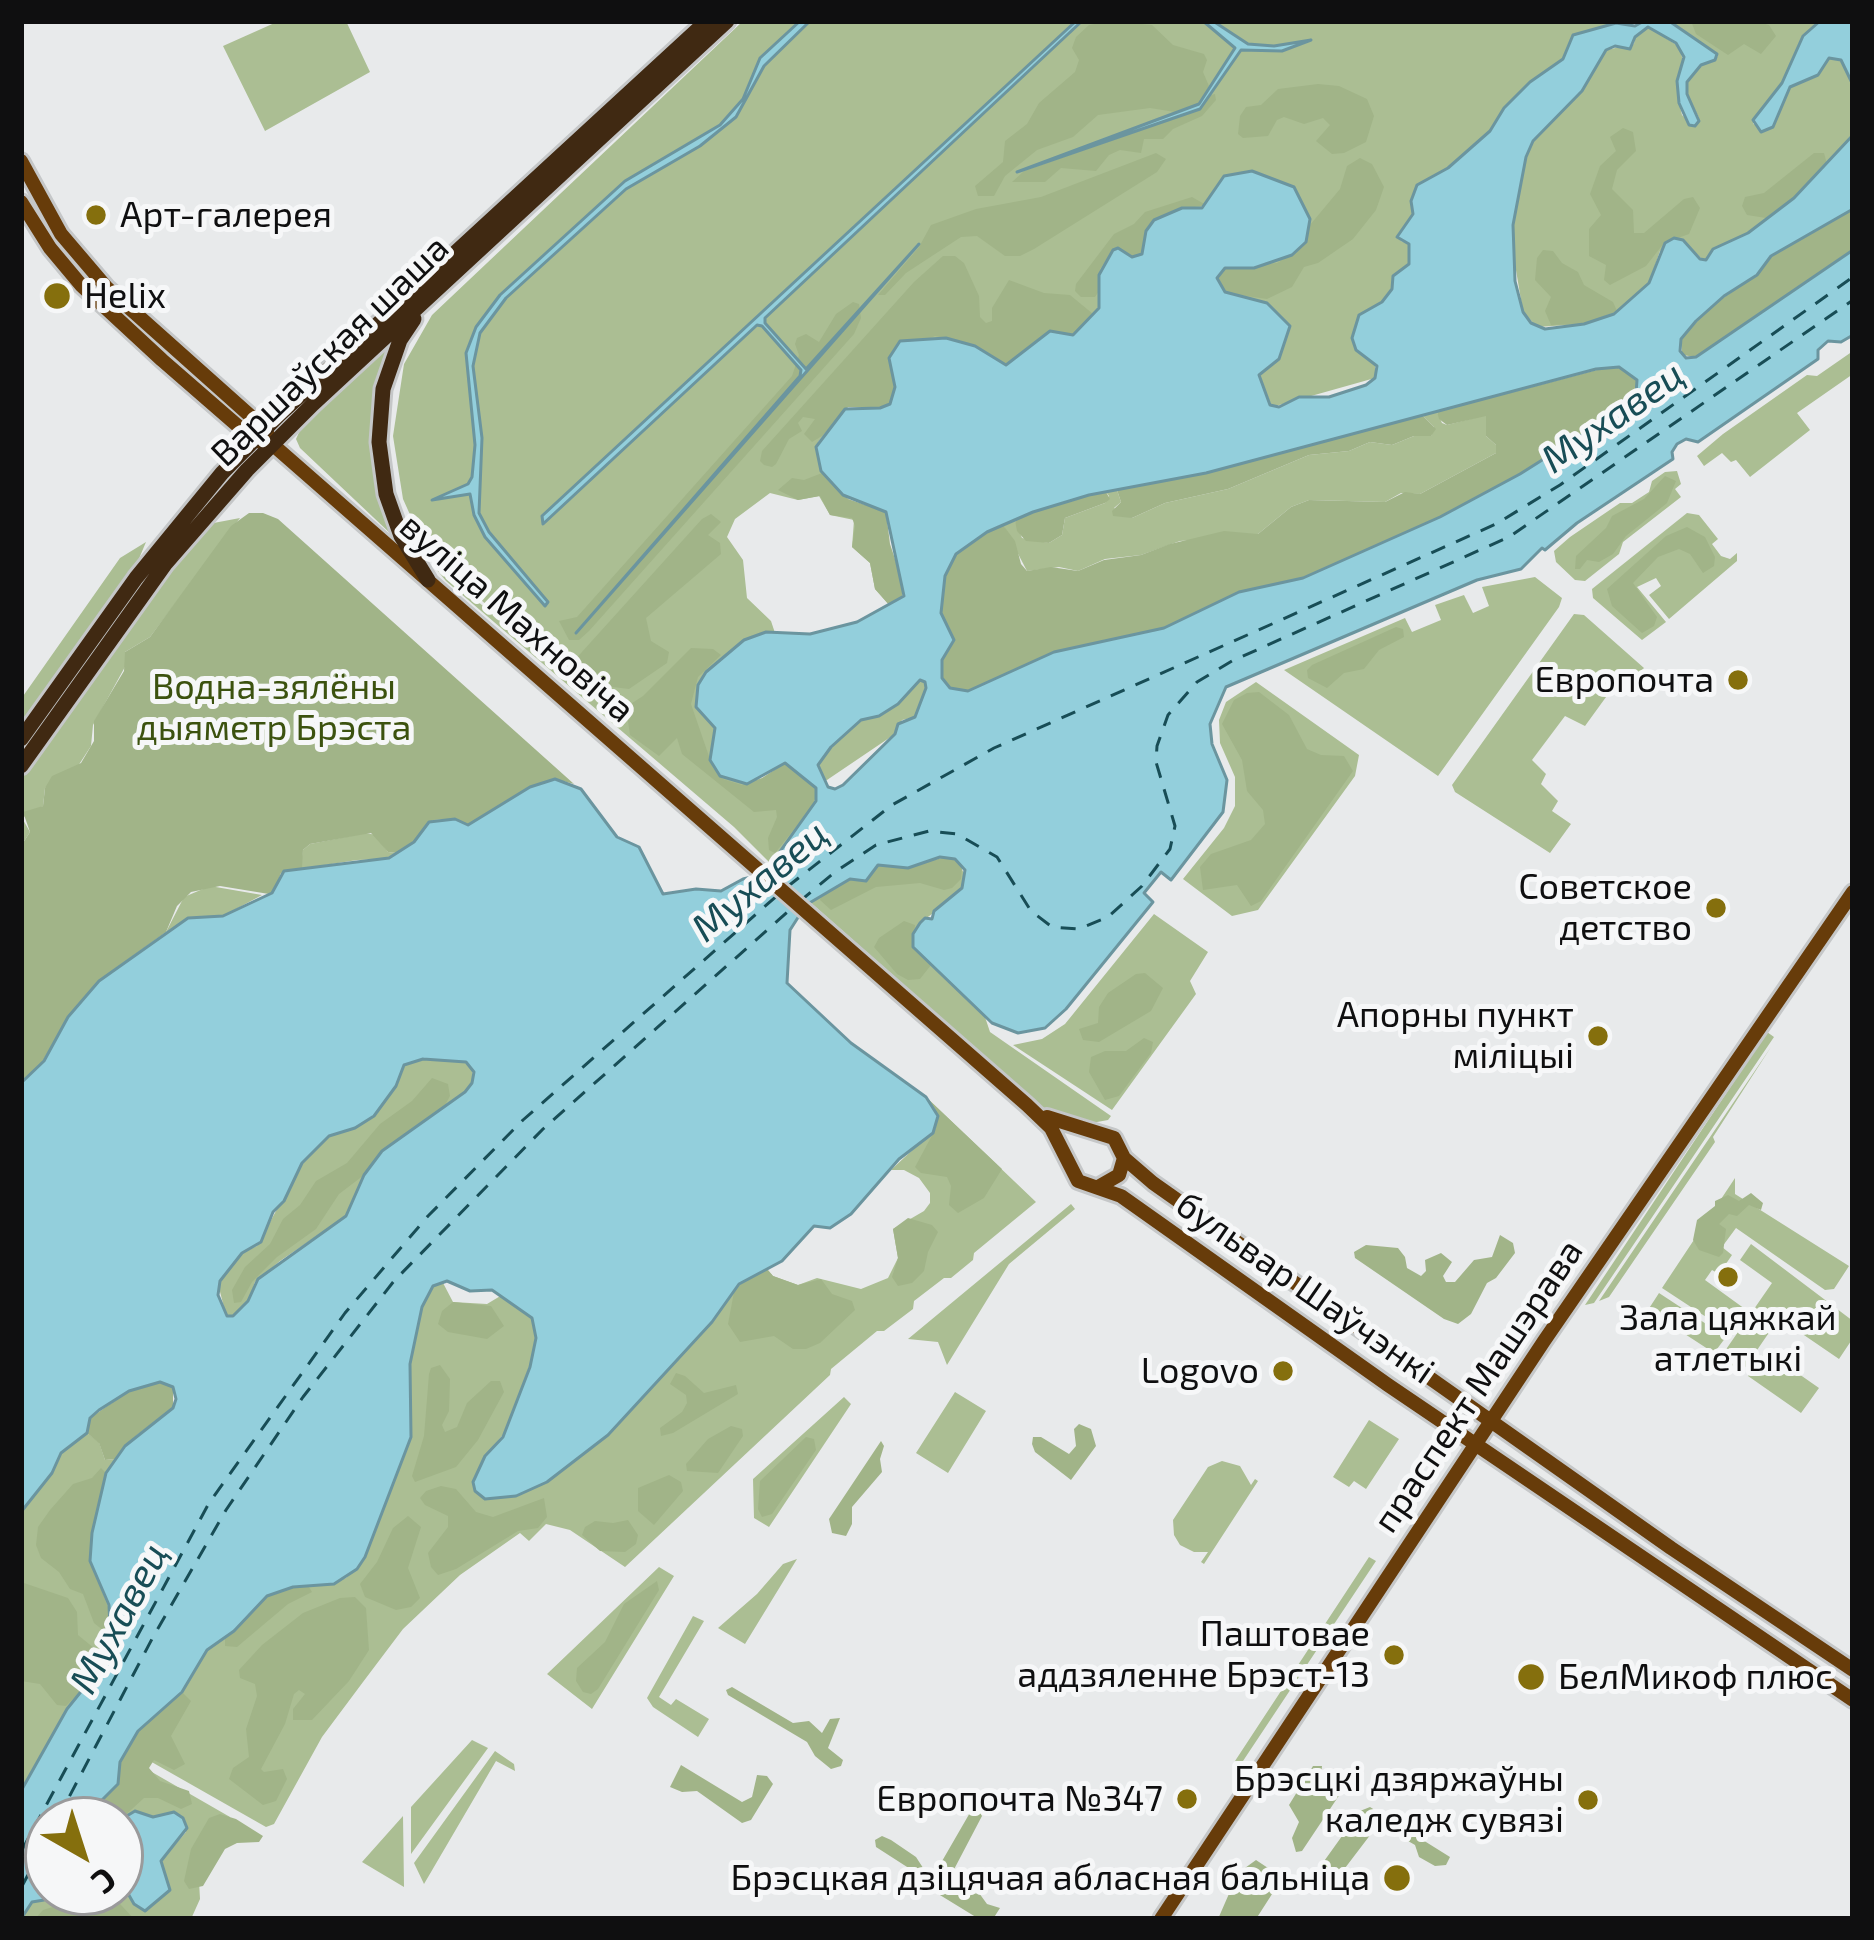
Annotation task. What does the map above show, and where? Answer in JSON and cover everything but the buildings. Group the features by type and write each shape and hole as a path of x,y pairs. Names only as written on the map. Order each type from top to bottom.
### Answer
{"highway":[{"name":"Варшаўская шаша","path":"451,267 707,21"},
{"name":"Варшаўская шаша","path":"21,766 60,697 170,533 264,438 727,21"},
{"path":"428,580 401,536 386,494 379,414 400,340 451,267"},
{"name":"Варшаўская шаша","path":"21,739 60,697"}],"main road":[{"name":"вуліца Махновіча","path":"21,161 56,226 89,269 264,438"},
{"name":"вуліца Махновіча","path":"21,202 81,285 723,835"},
{"name":"бульвар Шаўчэнкі","path":"723,835 1051,1128 1078,1181 1121,1196 1853,1700"},
{"name":"праспект Машэрава","path":"1161,1919 1491,1419 1853,892"},
{"name":"бульвар Шаўчэнкі","path":"1027,1105 1054,1122 1114,1138 1124,1158 1153,1183 1853,1670"},
{"path":"1068,1162 1074,1142 1091,1132"},
{"path":"1097,1188 1119,1175 1124,1158"},
{"path":"1709,1602 1720,1595 1722,1583"},
{"path":"1724,1612 1726,1599 1736,1592"}],"green space":[{"path":"279,21 346,21 370,72 265,131 223,46"},
{"path":"743,21 1644,21 1571,39 1563,59 1530,82 1504,108 1490,131 1448,168 1417,185 1411,201 1413,214 1398,234 1409,244 1409,264 1393,276 1392,289 1382,302 1362,313 1352,338 1356,350 1375,363 1375,378 1272,407 1259,375 1279,359 1289,329 1232,294 1213,196 1101,299 1096,312 1081,325 975,346 946,338 845,409 818,442 819,465 848,499 890,606 875,589 870,563 852,547 854,520 830,515 819,496 798,500 770,493 735,519 727,537 743,560 747,598 771,621 775,633 742,641 700,680 696,707 715,728 711,763 816,801 771,864 734,827 446,581 432,564 544,656 444,567 421,539 403,499 393,436 404,364 432,315"},
{"path":"1111,21 1152,25 1173,45 1204,54 1203,72 1209,86 1199,103 1175,112 1150,108 1098,115 1073,137 1037,150 1005,176 994,196 978,196 975,186 1003,162 1005,141 1075,72 1079,60 1072,48 1076,37 1089,25"},
{"path":"1669,21 1820,21 1803,36 1785,79 1753,124 1773,127 1790,87 1818,75 1834,57 1841,60 1853,85 1853,135 1794,198 1748,233 1713,249 1704,261 1683,240 1660,251 1649,283 1614,314 1584,324 1537,327 1523,312 1513,252 1513,225 1526,157 1533,141 1582,91 1606,50 1634,44 1635,36 1648,27 1680,47 1683,62 1677,94 1682,115 1695,126 1699,118 1686,83 1695,70 1718,56"},
{"path":"1691,21 1755,21 1769,25 1776,36 1761,54 1744,44 1728,55 1696,34"},
{"path":"1339,86 1367,99 1374,116 1366,142 1332,154 1316,141 1330,125 1323,118 1304,124 1284,117 1268,136 1243,138 1238,134 1246,107 1261,105 1278,89"},
{"path":"1211,95 1216,100 1202,116 1163,139 1144,139 1141,153 1120,150 1096,171 1061,168 1045,182 1012,182 1024,171 1197,111"},
{"path":"1623,128 1633,132 1636,151 1617,170 1612,189 1633,210 1634,233 1644,233 1684,199 1693,197 1700,208 1689,234 1664,243 1646,266 1610,285 1604,280 1606,265 1589,256 1589,229 1601,215 1590,194 1600,166 1616,151 1610,137"},
{"path":"1156,153 1166,159 1157,172 1034,249 1005,256 977,236 961,237 906,273 885,295 878,295 919,247 931,225 976,209 1041,197"},
{"path":"1814,153 1824,153 1827,164 1794,198 1766,218 1747,215 1742,206 1745,197 1764,193"},
{"path":"1360,158 1372,164 1384,187 1376,210 1353,239 1304,267 1292,287 1267,299 1221,289 1217,278 1225,268 1277,263 1300,249 1310,225 1340,189 1347,166"},
{"path":"1192,197 1206,205 1154,220 1146,231 1142,254 1132,257 1118,248 1113,250 1100,269 1095,297 1081,297 1075,291 1114,234 1145,212"},
{"path":"1853,209 1853,250 1696,357 1682,355 1681,339 1711,306 1757,275 1770,256"},
{"path":"1543,250 1553,251 1578,272 1584,285 1613,302 1617,311 1584,324 1551,325 1545,311 1551,297 1535,280 1537,258"},
{"path":"943,256 955,256 964,263 986,323 992,321 992,308 1009,280 1044,293 1070,295 1093,314 1073,335 1050,331 1006,365 975,346 935,336 889,358 895,387 890,404 848,407 812,442 804,434 815,419 803,417 798,423 802,431 789,439 776,464 764,465 762,451"},
{"path":"853,302 859,304 861,318 854,334 589,631 579,640 569,640 559,621 577,617 792,376 799,355 797,338 806,334 819,342 836,314"},
{"path":"384,351 388,355 375,412 392,535 296,439 302,426"},
{"path":"1853,351 1853,374 1797,413 1810,430 1750,477 1736,460 1731,462 1722,453 1704,466 1697,456 1723,434 1807,375 1817,376"},
{"path":"1608,367 1627,369 1637,380 1636,394 1623,409 1520,474 1440,517 1303,578 1239,592 1164,628 1054,652 968,691 950,688 942,679 942,659 954,640 941,613 945,576 956,554 987,532 1003,525 1027,571 1051,567 1078,571 1104,560 1141,555 1224,531 1258,534 1291,507 1309,500 1385,502 1405,492 1420,494 1496,453 1496,445 1486,436 1486,416 1447,425 1437,412"},
{"path":"1437,412 1447,425 1486,415 1486,436 1496,445 1496,453 1420,494 1401,493 1385,502 1309,500 1291,507 1258,534 1180,541 1141,555 1105,559 1078,571 1059,567 1027,571 1003,525 1015,520 1022,538 1049,543 1062,535 1065,518 1105,503 1106,492 1117,490 1121,502 1114,508 1132,518 1165,503 1228,489 1309,455 1431,436 1434,427 1423,416"},
{"path":"1423,416 1436,429 1431,436 1309,455 1228,489 1165,503 1132,518 1113,516 1121,502 1117,490 1206,473"},
{"path":"1677,471 1681,484 1675,489 1681,497 1623,542 1619,554 1585,581 1575,580 1556,562 1554,551 1570,537 1620,503 1632,503 1649,492 1652,481 1665,472"},
{"path":"822,473 848,499 886,512 890,544 904,586 902,598 890,606 875,589 870,563 852,547 852,518 830,515 820,496 798,500 778,490 792,478 804,480"},
{"path":"1665,476 1676,481 1667,503 1626,536 1613,554 1599,562 1587,560 1575,569 1576,556 1612,516 1644,499"},
{"path":"1106,492 1110,499 1105,503 1065,518 1062,535 1049,543 1026,541 1017,531 1015,520 1061,502"},
{"name":"Водна-зялёны дыяметр Брэста","path":"249,513 278,519 574,784 555,779 530,787 467,825 455,819 433,820 414,842 396,853 388,852 371,833 310,844 303,850 302,868 281,873 269,894 220,886 191,892 177,906 166,932 101,979 68,1017 40,1066 21,1083 21,846 30,832 23,812 43,806 52,776 81,763 94,741 94,721 124,671 125,652 150,637 231,526"},
{"path":"1687,513 1699,515 1718,539 1712,544 1721,556 1730,559 1737,553 1737,561 1669,619 1649,595 1661,586 1656,578 1637,587 1666,622 1642,640 1593,598 1592,589"},
{"path":"711,514 721,522 708,535 720,543 721,554 646,618 651,641 669,652 667,663 629,689 589,684 573,674 572,663"},
{"path":"240,518 150,637 125,652 126,665 93,725 91,746 78,766 45,788 43,806 22,818 30,832 21,846 21,771 203,525"},
{"path":"1687,527 1705,537 1715,557 1714,566 1703,573 1690,554 1679,549 1658,557 1633,583 1657,617 1654,626 1642,633 1612,606 1607,589 1666,536"},
{"path":"146,542 138,561 21,727 21,699 120,558"},
{"path":"1535,577 1562,598 1559,607 1438,776 1284,670 1405,618 1412,632 1441,620 1435,605 1464,595 1473,613 1489,606 1482,587"},
{"path":"1574,614 1584,615 1644,668 1635,677 1622,675 1585,726 1565,716 1532,760 1546,774 1541,784 1558,801 1552,811 1571,824 1550,853 1455,792 1452,785"},
{"path":"1396,627 1403,629 1404,637 1379,650 1364,669 1344,673 1327,688 1308,678 1312,665"},
{"path":"691,648 713,649 721,655 698,677 691,704 713,768 723,779 742,785 785,763 818,792 812,807 775,853 769,850 768,838 776,810 754,812 682,754 677,738 659,756 630,735 626,707"},
{"path":"920,680 926,688 916,717 902,720 895,734 824,782 818,765 831,747 861,720 898,704"},
{"path":"1256,682 1359,755 1355,776 1258,910 1232,916 1183,879 1224,828 1235,806 1235,777 1220,743 1219,720 1226,702"},
{"path":"1259,692 1289,715 1307,749 1344,756 1353,771 1261,901 1251,906 1237,885 1203,890 1200,867 1211,854 1251,840 1265,824 1263,810 1247,791 1242,760 1222,724 1234,700"},
{"path":"376,835 388,852 396,853 385,859 300,869 303,850 310,844"},
{"path":"945,857 962,867 961,879 952,888 920,883 876,887 831,910 820,900 822,893 850,879 863,882 878,865 908,868"},
{"path":"935,859 959,862 966,879 957,895 920,923 917,952 985,1017 990,1032 1111,1116 1108,1120 1086,1124 1042,1107 810,902 823,892"},
{"path":"210,886 262,895 223,916 188,918 166,932 184,897"},
{"path":"1154,914 1208,952 1190,981 1196,994 1112,1110 1013,1045 1042,1039 1065,1024"},
{"path":"904,921 915,925 913,947 931,965 920,979 897,974 874,947"},
{"path":"1145,973 1163,988 1151,1011 1099,1042 1083,1040 1079,1029 1098,1023 1099,1007 1108,993"},
{"path":"1767,1032 1774,1037 1594,1303 1585,1305"},
{"path":"1144,1038 1153,1042 1151,1053 1119,1096 1105,1100 1089,1072 1091,1057 1126,1051"},
{"path":"1771,1047 1713,1137 1715,1142 1609,1297 1599,1301"},
{"path":"423,1059 461,1060 473,1068 472,1083 461,1096 413,1125 378,1155 346,1216 280,1261 255,1282 249,1300 233,1316 226,1315 218,1284 242,1253 257,1246 302,1163 329,1136 358,1127 377,1114 404,1065"},
{"path":"432,1078 448,1084 450,1096 444,1107 382,1151 364,1175 339,1194 316,1229 277,1257 252,1282 241,1302 234,1303 232,1290 245,1267 270,1244 283,1219 300,1205 316,1181 347,1163 380,1124 412,1101"},
{"path":"926,1097 1036,1202 951,1278 944,1278 914,1301 913,1309 831,1369 830,1375 625,1567 570,1530 546,1524 529,1541 520,1533 460,1575 403,1629 322,1737 274,1824 266,1827 127,1748 189,1682 207,1650 234,1631 267,1596 346,1578 365,1557 411,1437 410,1364 422,1307 433,1286 442,1281 453,1302 487,1304 502,1295 532,1318 534,1353 506,1431 492,1448 608,1435 712,1322 739,1284 767,1269 798,1285 817,1278 861,1289 888,1278 898,1258 893,1229 930,1203 930,1193 919,1178 891,1170 936,1128 935,1109"},
{"path":"926,1097 1002,1169 984,1198 958,1213 949,1205 947,1177 921,1173 915,1167 936,1128 935,1109"},
{"path":"1735,1178 1735,1194 1849,1266 1834,1289 1825,1290 1736,1228 1722,1247 1732,1255 1719,1274 1712,1270 1705,1280 1745,1309 1729,1332 1662,1288"},
{"path":"1751,1193 1763,1203 1761,1210 1749,1205 1719,1224 1726,1229 1723,1253 1719,1257 1699,1250 1693,1240 1697,1220 1715,1201 1728,1195 1739,1201"},
{"path":"1071,1204 1075,1209 1009,1264 947,1365 938,1342 908,1339"},
{"path":"908,1218 932,1225 938,1232 924,1271 912,1283 898,1286 892,1277 898,1258 893,1229"},
{"path":"1500,1235 1513,1243 1515,1253 1487,1283 1471,1314 1458,1324 1355,1258 1354,1252 1366,1245 1398,1248 1407,1268 1421,1276 1426,1271 1425,1260 1441,1253 1452,1262 1443,1276 1446,1282 1455,1282 1474,1260 1492,1257"},
{"path":"1751,1244 1853,1321 1853,1338 1839,1359 1779,1318 1742,1372 1720,1358 1772,1283 1740,1260"},
{"path":"767,1269 798,1285 821,1279 832,1294 852,1301 855,1310 820,1343 806,1349 793,1349 774,1336 740,1342 728,1324 734,1292"},
{"path":"1659,1293 1726,1337 1714,1353 1648,1310"},
{"path":"453,1302 491,1306 504,1326 487,1339 448,1332 438,1324 442,1311"},
{"path":"1766,1351 1819,1388 1801,1413 1748,1376"},
{"path":"440,1365 450,1379 449,1411 442,1425 445,1432 457,1427 467,1403 491,1381 500,1381 504,1392 478,1440 456,1467 415,1482 412,1476 424,1436 429,1374"},
{"path":"676,1373 704,1393 736,1385 738,1394 661,1436 660,1428 687,1403 686,1395 670,1384"},
{"path":"160,1382 173,1387 173,1408 115,1459 105,1460 99,1443 87,1433 90,1418 129,1391"},
{"path":"955,1392 986,1411 948,1473 916,1453"},
{"path":"844,1397 851,1404 769,1527 754,1518 753,1479"},
{"path":"1369,1420 1399,1439 1366,1489 1354,1481 1349,1487 1333,1477"},
{"path":"1079,1424 1091,1429 1096,1446 1071,1480 1035,1452 1033,1437 1069,1454 1076,1446 1074,1429"},
{"path":"731,1426 742,1429 743,1436 718,1473 687,1471 686,1464 708,1439"},
{"path":"87,1433 99,1442 105,1460 115,1459 106,1473 110,1627 96,1673 67,1709 21,1791 21,1512 61,1453"},
{"path":"806,1437 814,1439 816,1450 772,1514 762,1517 760,1481"},
{"path":"881,1441 882,1472 852,1507 846,1536 832,1533 829,1519"},
{"path":"1222,1461 1240,1466 1251,1485 1258,1481 1204,1564 1208,1552 1180,1545 1173,1520 1208,1467"},
{"path":"101,1468 106,1473 90,1561 111,1615 110,1627 104,1631 94,1623 83,1594 70,1589 41,1558 36,1545 38,1527 50,1510 73,1484 92,1478"},
{"path":"669,1475 681,1482 683,1491 654,1525 638,1511 638,1488"},
{"path":"441,1486 456,1489 476,1512 493,1517 544,1498 547,1517 538,1528 518,1531 438,1575 428,1553 448,1527 448,1516 420,1498"},
{"path":"408,1516 421,1527 408,1568 420,1598 411,1607 396,1610 365,1597 360,1584 393,1528"},
{"path":"628,1520 638,1535 636,1544 625,1552 600,1551 582,1535 595,1521"},
{"path":"1369,1557 1376,1561 1241,1764 1235,1761"},
{"path":"797,1559 745,1644 718,1628 783,1564"},
{"path":"659,1567 674,1576 592,1709 547,1674"},
{"path":"657,1581 659,1590 598,1689 583,1692 576,1681 577,1668 605,1642 624,1604"},
{"path":"21,1582 68,1598 77,1612 78,1635 100,1653 88,1684 66,1706 57,1705 40,1684 21,1681"},
{"path":"309,1587 312,1592 288,1604 237,1647 225,1646 225,1637 267,1596"},
{"path":"355,1597 366,1608 369,1650 349,1681 312,1720 293,1720 293,1709 305,1694 299,1690 294,1694 285,1724 261,1769 283,1769 287,1779 276,1801 263,1805 229,1779 233,1768 249,1757 246,1729 257,1696 255,1684 240,1678 239,1670 303,1613"},
{"path":"693,1616 704,1621 659,1697 671,1705 676,1699 709,1719 698,1737 647,1698"},
{"path":"732,1687 793,1723 809,1721 822,1733 830,1719 840,1718 828,1748 843,1760 841,1766 831,1769 807,1742 728,1695 726,1690"},
{"path":"182,1692 191,1701 171,1736 185,1764 174,1770 154,1760 149,1768 160,1781 189,1791 192,1804 181,1809 158,1798 107,1796 120,1779 120,1762 138,1731"},
{"path":"472,1740 488,1748 411,1854 411,1807"},
{"path":"495,1751 514,1764 515,1771 496,1761 424,1884 414,1863"},
{"path":"124,1756 230,1817 199,1881 200,1899 191,1919 22,1919 144,1916 144,1905 148,1910 170,1890 161,1861 186,1832 183,1818 173,1812 144,1816 144,1796 102,1796"},
{"path":"681,1765 742,1802 752,1797 757,1775 767,1776 773,1784 751,1820 742,1823 697,1791 670,1787"},
{"path":"1313,1766 1322,1766 1321,1775 1342,1791 1302,1851 1296,1852 1292,1838 1299,1822 1289,1805"},
{"path":"975,1804 982,1816 950,1877 959,1891 979,1893 987,1904 1000,1908 993,1919 979,1919 935,1892 932,1883 876,1847 875,1840 882,1836 891,1840 916,1857 927,1874 934,1875"},
{"path":"1370,1807 1450,1857 1446,1865 1435,1866 1419,1857 1415,1845 1389,1830 1374,1830 1342,1872 1335,1877 1325,1875 1322,1864 1360,1811"},
{"path":"220,1814 263,1836 259,1842 225,1849 203,1886 189,1889 184,1881 191,1849 209,1818"},
{"path":"403,1816 404,1887 362,1862"},
{"path":"1256,1860 1277,1874 1274,1891 1256,1919 1218,1919 1238,1873"},
{"path":"131,1916 134,1919 35,1919"}],"water":[{"path":"800,21 810,21 764,66 736,117 700,146 626,189 506,298 480,333 473,366 482,438 479,513 489,532 548,602 545,606 485,537 470,494 432,500 468,484 472,477 475,445 466,353 476,327 500,295 625,181 720,125 743,99 760,58"},
{"path":"1076,21 1082,21 765,318 806,369 919,244 576,633 801,370 757,325 543,524 542,516"},
{"path":"1203,21 1213,21 1248,44 1274,46 1311,40 1282,51 1241,50 1200,109 1017,172 1199,104 1235,48"},
{"name":"Мухавец","path":"1644,21 1669,21 1717,54 1687,82 1699,121 1689,125 1679,103 1677,81 1684,57 1676,43 1648,27 1635,37 1630,49 1615,46 1606,50 1582,91 1533,141 1526,157 1513,225 1515,281 1531,323 1545,329 1614,314 1649,283 1665,243 1683,240 1706,260 1713,249 1748,233 1794,198 1853,135 1853,209 1771,256 1757,275 1696,321 1681,339 1680,351 1686,358 1696,357 1853,250 1853,335 1841,342 1828,341 1818,350 1818,359 1698,442 1686,439 1677,444 1673,459 1542,548 1521,569 1477,580 1226,687 1210,724 1212,744 1227,780 1223,812 1171,880 1161,872 1144,893 1153,902 1045,1028 1018,1033 992,1023 913,947 913,934 920,923 932,919 934,911 962,888 965,870 955,859 940,857 908,868 878,865 866,881 850,879 806,905 790,930 787,983 851,1043 926,1097 938,1116 933,1133 899,1159 851,1214 830,1228 814,1226 782,1261 739,1284 712,1322 608,1435 547,1482 516,1496 485,1499 473,1482 485,1456 503,1437 530,1367 536,1338 532,1318 492,1290 470,1291 447,1281 433,1286 422,1307 410,1364 411,1437 365,1557 357,1569 334,1584 293,1587 267,1596 234,1631 207,1650 182,1692 138,1731 120,1762 118,1784 106,1796 24,1796 21,1919 21,1791 67,1709 96,1673 110,1627 109,1605 90,1561 106,1473 125,1446 173,1408 176,1399 173,1387 160,1382 129,1391 99,1410 90,1418 87,1433 61,1453 52,1473 21,1512 21,1083 44,1061 68,1017 99,981 188,918 223,916 272,893 284,871 389,858 414,842 429,822 455,819 468,825 530,787 555,779 581,789 617,837 639,847 663,894 721,891 764,874 816,801 816,788 785,763 747,784 720,776 710,760 715,728 696,707 698,685 706,672 744,640 766,632 810,634 857,622 904,596 886,512 843,495 821,471 816,447 845,409 890,404 895,387 889,358 900,341 946,338 975,346 1006,365 1050,331 1073,335 1099,308 1099,275 1113,250 1118,248 1132,257 1142,254 1146,231 1154,220 1182,208 1202,208 1224,176 1252,171 1294,187 1310,219 1306,242 1292,255 1254,268 1225,268 1217,278 1225,292 1267,303 1290,326 1279,359 1259,375 1270,405 1279,407 1299,397 1329,397 1366,385 1375,378 1377,366 1356,350 1352,338 1359,315 1382,302 1392,289 1393,276 1409,264 1409,244 1397,237 1413,214 1411,201 1417,185 1448,168 1490,131 1504,108 1530,82 1563,59 1573,35 1616,23 1635,26","holes":["1619,367 1637,380 1636,394 1623,409 1520,474 1440,517 1303,578 1239,592 1164,628 1054,652 968,691 950,688 942,678 942,660 954,640 941,613 945,576 956,554 987,532 1033,512 1089,495 1206,473 1596,369","920,680 926,688 915,717 898,724 895,734 843,785 828,787 818,765 831,747 861,720 898,704","423,1059 466,1062 474,1072 472,1083 382,1151 364,1175 346,1216 258,1279 248,1301 227,1316 218,1295 220,1281 242,1253 261,1242 302,1163 329,1136 374,1116 396,1086 404,1065"]},
{"path":"1820,21 1853,21 1853,85 1841,60 1829,58 1818,75 1790,87 1773,127 1761,132 1753,120 1782,83 1803,36"},
{"path":"174,1812 187,1828 161,1861 170,1890 145,1911 144,1814"}],"ferry route":[{"path":"787,887 892,805 994,748 1496,524 1560,485 1853,277"},
{"path":"799,902 876,845 929,831 957,834 997,857 1031,911 1052,927 1079,929 1108,917 1142,886 1170,849 1175,826 1156,762 1157,746 1168,715 1197,682 1232,661 1509,537 1853,300"},
{"path":"21,1852 209,1503 345,1313 428,1216 523,1120 780,893"},
{"path":"70,1796 226,1510 303,1397 394,1281 543,1129 792,908"},
{"path":"21,1888 24,1882"}],"place":[{"name":"Арт-галерея","path":"96,215"},
{"name":"Helix","path":"57,296"},
{"name":"Европочта","path":"1738,680"},
{"name":"Советское детство","path":"1716,908"},
{"name":"Апорны пункт міліцыі","path":"1598,1036"},
{"name":"Зала цяжкай атлетыкі","path":"1728,1277"},
{"name":"Logovo","path":"1283,1371"},
{"name":"Паштовае аддзяленне Брэст-13","path":"1394,1655"},
{"name":"БелМикоф плюс","path":"1531,1677"},
{"name":"Европочта №347","path":"1187,1799"},
{"name":"Брэсцкі дзяржаўны каледж сувязі","path":"1588,1800"},
{"name":"Брэсцкая дзіцячая абласная бальніца","path":"1397,1878"}]}
